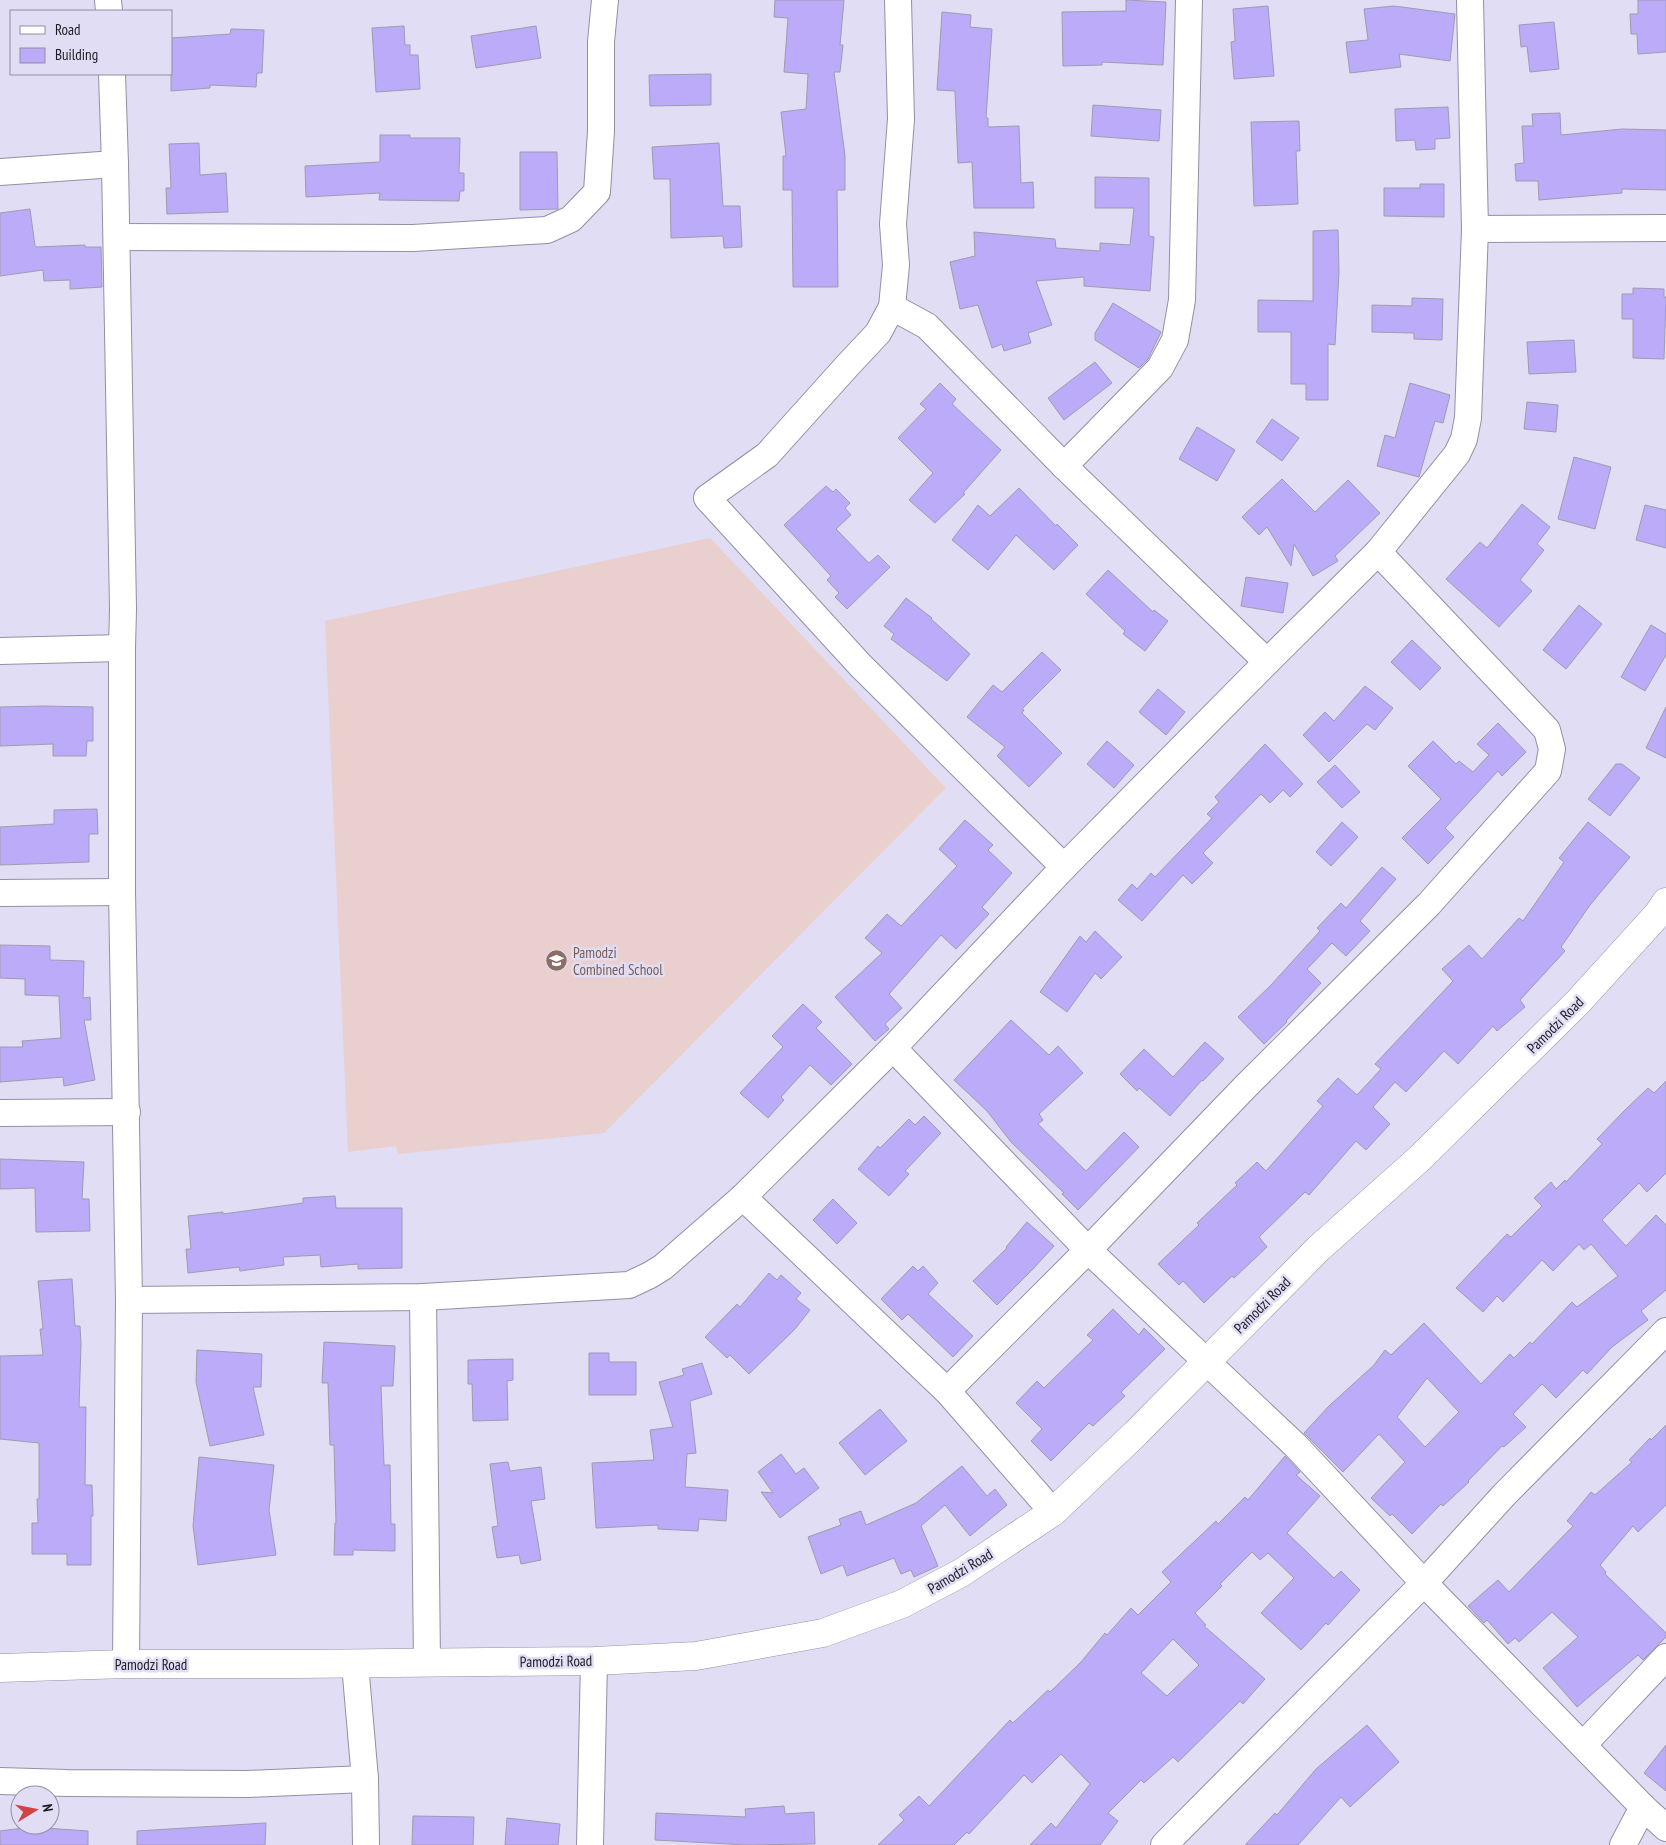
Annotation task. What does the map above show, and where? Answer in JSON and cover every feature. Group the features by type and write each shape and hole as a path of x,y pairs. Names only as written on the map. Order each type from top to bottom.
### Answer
{"street":[{"path":"117,237 413,238 547,230 571,219 597,192 601,131 601,42 605,0"},
{"path":"898,0 901,119 893,224 896,265 892,307 878,333 767,455 707,498 861,666 1064,867"},
{"path":"1064,466 1160,368 1175,340 1182,300 1189,0"},
{"path":"129,1300 423,1297 629,1285 663,1267 743,1197 893,1048 1064,867 1266,662 1378,552 1457,454 1464,439 1468,418 1475,229 1470,0"},
{"path":"112,75 117,237 123,609 122,892 129,1300 126,1664"},
{"path":"0,172 115,164"},
{"path":"1475,229 1666,228"},
{"path":"892,307 927,326 1064,466 1266,662"},
{"path":"947,1391 1088,1250 1247,1085 1429,904 1548,771 1552,749 1547,730 1378,552"},
{"path":"0,651 122,648"},
{"path":"0,892 122,892"},
{"name":"Pamodzi Road","path":"0,1668 126,1664 427,1663 696,1656 823,1633 911,1599 960,1573 1053,1512 1136,1432 1318,1249 1420,1158 1578,1002 1658,914 1666,902"},
{"path":"893,1048 1088,1250 1296,1446 1424,1582 1643,1807 1666,1828"},
{"path":"0,1113 127,1112"},
{"path":"743,1197 947,1391 1053,1512"},
{"path":"423,1297 427,1663"},
{"path":"1164,1845 1424,1582 1510,1488 1666,1331"},
{"path":"1583,1744 1666,1657"},
{"path":"590,1845 594,1660"},
{"path":"355,1664 366,1779 366,1845"},
{"path":"0,1781 247,1784 366,1779"},
{"path":"1623,1845 1643,1807"}],"shaded area":[{"name":"Pamodzi Combined School","path":"710,538 946,788 604,1133 398,1154 396,1146 348,1152 325,621"}],"building":[{"path":"775,0 844,0 840,72 834,72 845,156 845,190 837,190 838,287 793,287 792,190 783,190 783,156 786,156 781,112 806,109 808,74 784,72 788,18 774,17"},
{"path":"1126,0 1166,2 1163,65 1102,62 1102,65 1063,66 1062,12 1126,11"},
{"path":"1638,0 1666,0 1666,52 1638,54 1637,34 1631,34 1630,14 1638,14"},
{"path":"1268,6 1274,76 1234,79 1231,42 1235,41 1233,9"},
{"path":"1394,6 1455,14 1450,61 1399,54 1401,67 1350,73 1346,42 1368,40 1364,9"},
{"path":"942,12 971,15 970,27 992,29 986,118 988,118 988,127 1019,126 1021,183 1033,182 1034,208 974,208 972,162 958,163 955,91 937,90"},
{"path":"1554,22 1559,69 1530,72 1527,46 1521,47 1519,25"},
{"path":"404,26 405,45 410,45 410,55 418,55 420,89 376,92 372,28"},
{"path":"536,26 541,58 476,68 471,36"},
{"path":"231,29 264,30 262,73 257,73 256,87 210,85 210,88 171,91 172,38 230,34"},
{"path":"711,74 711,105 650,106 649,75"},
{"path":"1093,105 1161,110 1159,141 1091,136"},
{"path":"1448,107 1450,138 1435,139 1435,149 1416,150 1415,140 1396,141 1395,109"},
{"path":"1560,113 1561,135 1622,129 1666,130 1666,190 1622,189 1622,193 1539,200 1538,181 1516,181 1515,164 1524,163 1522,126 1533,126 1532,114"},
{"path":"1299,121 1300,151 1296,151 1298,204 1254,206 1251,122"},
{"path":"380,135 410,135 410,138 460,138 459,173 464,173 464,191 460,191 459,201 379,200 380,193 306,197 305,166 380,162"},
{"path":"199,143 200,175 226,173 228,212 167,214 166,188 171,188 169,144"},
{"path":"719,143 723,206 740,206 742,247 724,248 723,236 671,238 670,179 654,179 652,147"},
{"path":"520,152 557,152 558,209 520,210"},
{"path":"1095,177 1149,178 1149,236 1154,237 1150,291 1084,286 1084,277 1036,281 1052,325 1028,333 1031,343 1004,351 1002,344 992,348 978,305 960,309 950,262 975,256 974,232 1055,239 1056,248 1100,251 1100,243 1130,245 1134,208 1095,208"},
{"path":"1420,184 1444,184 1444,217 1384,216 1384,188 1420,188"},
{"path":"30,209 36,247 85,245 85,247 101,247 102,287 70,289 70,280 44,281 43,270 0,276 0,213"},
{"path":"1338,230 1339,272 1335,345 1328,344 1328,400 1306,400 1306,384 1291,384 1291,332 1258,332 1258,300 1313,301 1313,231"},
{"path":"1633,288 1664,289 1664,297 1666,297 1664,359 1633,358 1633,319 1622,319 1622,294 1633,294"},
{"path":"1412,298 1443,299 1442,340 1414,339 1414,333 1372,332 1372,305 1412,306"},
{"path":"1113,303 1161,332 1148,359 1139,368 1095,340 1095,333"},
{"path":"1574,340 1576,372 1529,374 1527,342"},
{"path":"1095,362 1112,383 1064,420 1048,398"},
{"path":"940,383 956,399 952,404 1001,450 963,493 965,494 935,523 909,500 933,473 898,438 926,409 920,404"},
{"path":"1410,383 1450,395 1443,423 1435,421 1419,477 1377,466 1385,435 1395,438"},
{"path":"1527,402 1558,405 1556,432 1524,429"},
{"path":"1272,419 1299,438 1282,461 1256,442"},
{"path":"1197,427 1235,450 1217,481 1179,459"},
{"path":"1574,457 1611,467 1595,529 1558,519"},
{"path":"1282,479 1315,512 1348,480 1380,513 1335,556 1338,561 1313,576 1294,544 1291,566 1267,527 1259,535 1242,517"},
{"path":"826,486 833,492 836,489 850,503 845,508 851,515 836,529 869,563 878,555 890,567 847,609 835,597 839,593 827,580 831,576 784,525"},
{"path":"1019,488 1056,526 1057,524 1078,545 1054,570 1016,535 988,570 952,540 978,505 990,516"},
{"path":"1522,504 1550,527 1537,544 1544,550 1520,580 1532,591 1499,627 1446,579 1480,542 1487,548"},
{"path":"1645,505 1666,510 1666,548 1636,540"},
{"path":"1108,570 1153,612 1154,610 1168,621 1145,651 1123,634 1125,631 1086,594"},
{"path":"1246,577 1288,583 1283,613 1241,606"},
{"path":"906,598 932,618 970,654 947,681 891,639 894,634 884,626"},
{"path":"1579,605 1602,624 1566,669 1543,650"},
{"path":"1651,625 1666,634 1666,655 1645,691 1621,677"},
{"path":"1412,640 1441,668 1420,690 1391,662"},
{"path":"1042,652 1061,670 1022,709 1024,710 1022,713 1062,753 1029,787 997,756 1005,747 967,717 993,685 1002,692"},
{"path":"1365,686 1393,708 1375,730 1367,724 1329,762 1303,735 1325,712 1334,721"},
{"path":"1158,689 1185,712 1166,735 1139,712"},
{"path":"0,707 93,707 93,741 87,741 86,756 53,756 53,744 0,746"},
{"path":"1666,707 1666,758 1646,748"},
{"path":"1498,723 1526,752 1502,776 1498,771 1445,828 1454,837 1428,864 1402,838 1441,799 1408,766 1433,741 1456,764 1459,761 1473,772 1489,755 1477,744"},
{"path":"1107,741 1134,765 1114,788 1087,764"},
{"path":"1265,744 1303,784 1290,797 1283,790 1270,803 1261,794 1203,853 1213,863 1192,884 1183,875 1142,921 1118,900 1132,884 1137,889 1151,873 1155,877 1212,818 1207,814 1219,802 1215,797"},
{"path":"1616,764 1622,764 1640,778 1610,816 1588,799"},
{"path":"1335,765 1360,792 1342,808 1317,782"},
{"path":"97,809 98,834 89,834 89,862 0,865 0,827 54,824 54,810"},
{"path":"965,820 993,845 988,850 1012,873 982,907 989,914 956,949 941,935 889,994 902,1008 885,1024 889,1029 875,1041 835,997 882,953 865,938 887,914 901,926 957,866 939,849"},
{"path":"1342,822 1358,837 1331,866 1316,852"},
{"path":"1588,822 1630,857 1590,905 1561,947 1565,951 1520,1000 1525,1007 1497,1031 1493,1026 1458,1064 1444,1051 1406,1092 1395,1082 1373,1107 1390,1124 1366,1150 1356,1141 1309,1195 1305,1192 1259,1237 1267,1247 1234,1278 1232,1276 1204,1303 1183,1281 1179,1285 1158,1264 1199,1225 1197,1223 1237,1185 1235,1183 1257,1162 1266,1171 1323,1106 1317,1101 1338,1078 1357,1095 1381,1069 1375,1064 1453,981 1442,969 1469,945 1482,959 1519,918 1523,921 1564,862 1559,858"},
{"path":"1382,867 1396,879 1360,921 1370,931 1346,956 1332,943 1307,969 1321,983 1287,1022 1264,1044 1238,1017 1271,985 1320,931 1317,928 1341,903 1346,908"},
{"path":"1095,931 1122,957 1101,979 1095,973 1067,1012 1040,992 1080,936 1086,942"},
{"path":"0,945 50,946 50,960 84,961 83,998 90,997 91,1020 84,1020 95,1080 64,1086 63,1077 0,1082 0,1047 23,1047 22,1041 61,1038 59,996 25,995 25,979 0,978"},
{"path":"803,1004 822,1022 816,1028 852,1064 831,1085 810,1065 781,1097 784,1100 768,1118 740,1093 783,1047 772,1036"},
{"path":"1011,1020 1049,1055 1058,1046 1083,1073 1039,1114 1043,1120 1038,1124 1086,1171 1124,1132 1139,1147 1078,1210 1062,1194 1064,1193 1011,1142 987,1111 954,1080"},
{"path":"1205,1042 1224,1059 1202,1080 1170,1116 1139,1088 1137,1091 1120,1074 1144,1049 1173,1077"},
{"path":"1666,1081 1666,1173 1647,1192 1639,1183 1602,1220 1626,1246 1656,1215 1666,1225 1666,1290 1641,1311 1648,1320 1612,1347 1587,1374 1583,1370 1556,1398 1542,1384 1513,1414 1526,1427 1504,1447 1502,1446 1469,1482 1443,1506 1441,1504 1412,1534 1392,1514 1390,1516 1371,1498 1405,1462 1379,1434 1343,1472 1304,1433 1329,1406 1374,1365 1385,1350 1391,1355 1424,1323 1481,1384 1510,1354 1514,1358 1530,1342 1532,1344 1572,1302 1577,1307 1618,1276 1591,1244 1584,1250 1579,1244 1553,1271 1542,1260 1503,1302 1497,1296 1483,1312 1456,1288 1507,1234 1511,1237 1542,1206 1534,1198 1551,1182 1556,1189 1565,1180 1566,1182 1602,1144 1597,1139 1625,1110 1648,1088 1654,1093","holes":["1427,1378 1459,1412 1425,1447 1397,1417"]},
{"path":"924,1116 941,1133 905,1171 909,1174 889,1196 858,1169 878,1146 880,1148 909,1119 915,1125"},
{"path":"0,1159 84,1162 82,1199 89,1199 90,1231 36,1232 35,1188 0,1189"},
{"path":"335,1196 336,1208 402,1208 402,1268 358,1269 358,1264 321,1267 320,1255 283,1257 284,1265 240,1271 239,1267 188,1273 186,1249 191,1249 188,1216 223,1212 223,1214 303,1203 303,1198"},
{"path":"833,1199 857,1223 837,1244 813,1220"},
{"path":"1027,1222 1054,1246 997,1305 973,1281 1007,1248"},
{"path":"913,1266 918,1271 923,1266 938,1283 928,1294 973,1336 953,1357 908,1314 902,1320 881,1299"},
{"path":"769,1273 777,1280 781,1275 801,1293 796,1299 810,1310 795,1329 749,1374 730,1355 727,1358 705,1337 737,1304 740,1307"},
{"path":"72,1279 75,1326 80,1326 81,1344 79,1407 86,1407 85,1485 92,1485 91,1565 67,1565 67,1554 32,1554 32,1523 38,1523 39,1443 0,1439 0,1356 43,1355 40,1329 43,1329 38,1281"},
{"path":"1113,1309 1139,1335 1144,1328 1165,1349 1121,1392 1125,1396 1093,1426 1089,1423 1051,1461 1031,1441 1042,1429 1016,1403 1037,1381 1044,1388 1093,1340 1087,1335"},
{"path":"324,1342 395,1346 393,1386 381,1386 384,1465 390,1465 391,1524 395,1524 395,1551 353,1550 353,1555 334,1555 336,1523 334,1445 330,1445 328,1383 322,1383"},
{"path":"197,1350 262,1354 261,1387 253,1387 264,1435 210,1446 196,1382"},
{"path":"589,1353 609,1353 609,1362 636,1362 636,1395 589,1395"},
{"path":"513,1359 513,1380 507,1381 508,1420 473,1421 472,1384 468,1384 468,1360"},
{"path":"702,1363 712,1394 690,1401 696,1453 687,1454 685,1487 728,1490 726,1521 699,1519 698,1531 658,1529 658,1525 596,1528 592,1463 654,1460 650,1430 673,1427 659,1382 684,1375 682,1369"},
{"path":"880,1409 907,1441 865,1475 839,1443"},
{"path":"1666,1425 1666,1505 1638,1532 1633,1526 1600,1565 1606,1572 1605,1574 1666,1633 1666,1637 1643,1660 1638,1655 1577,1707 1543,1668 1578,1637 1552,1612 1519,1642 1515,1638 1508,1644 1487,1620 1484,1623 1468,1606 1498,1580 1509,1592 1573,1526 1567,1521 1591,1492 1595,1495 1632,1462 1629,1460 1650,1438 1651,1440"},
{"path":"781,1454 796,1474 804,1468 819,1488 780,1518 761,1492 773,1493 758,1472"},
{"path":"1285,1456 1300,1472 1296,1475 1320,1496 1287,1533 1334,1578 1341,1571 1360,1590 1328,1625 1326,1623 1301,1650 1261,1613 1294,1578 1268,1553 1260,1560 1252,1552 1220,1584 1222,1586 1195,1613 1206,1625 1204,1626 1265,1679 1243,1704 1240,1701 1178,1762 1173,1757 1144,1783 1141,1780 1108,1813 1118,1821 1100,1845 1030,1845 1051,1823 1056,1828 1090,1784 1061,1754 1032,1783 1024,1775 969,1834 967,1832 954,1845 878,1845 904,1820 899,1815 919,1796 929,1806 1010,1720 1013,1723 1048,1690 1050,1692 1131,1608 1138,1615 1171,1582 1162,1572 1216,1521 1218,1524 1245,1497 1248,1500","holes":["1173,1639 1199,1665 1167,1696 1141,1673"]},
{"path":"199,1457 274,1465 269,1510 276,1555 198,1565 193,1526"},
{"path":"508,1462 510,1471 541,1467 545,1499 531,1501 541,1560 521,1564 519,1555 497,1558 492,1527 498,1526 490,1464"},
{"path":"962,1466 987,1496 995,1489 1007,1505 970,1536 945,1505 921,1526 938,1566 914,1577 911,1570 901,1574 894,1558 847,1576 843,1565 821,1574 808,1537 841,1525 839,1519 861,1511 866,1525 916,1503"},
{"path":"1367,1725 1399,1762 1350,1807 1341,1797 1298,1845 1245,1845 1275,1813 1277,1815 1316,1769"},
{"path":"1666,1745 1666,1791 1644,1773"},
{"path":"784,1806 785,1814 814,1812 815,1844 747,1845 655,1840 656,1813 746,1817 745,1809"},
{"path":"413,1816 474,1817 473,1845 412,1845"},
{"path":"507,1818 560,1824 558,1845 505,1845"},
{"path":"266,1823 265,1845 137,1845 137,1831"},
{"path":"60,1829 88,1831 88,1845 0,1845 0,1831 10,1830 10,1835 60,1835"}],"place":[{"name":"Pamodzi Combined School","path":"557,961"}]}
